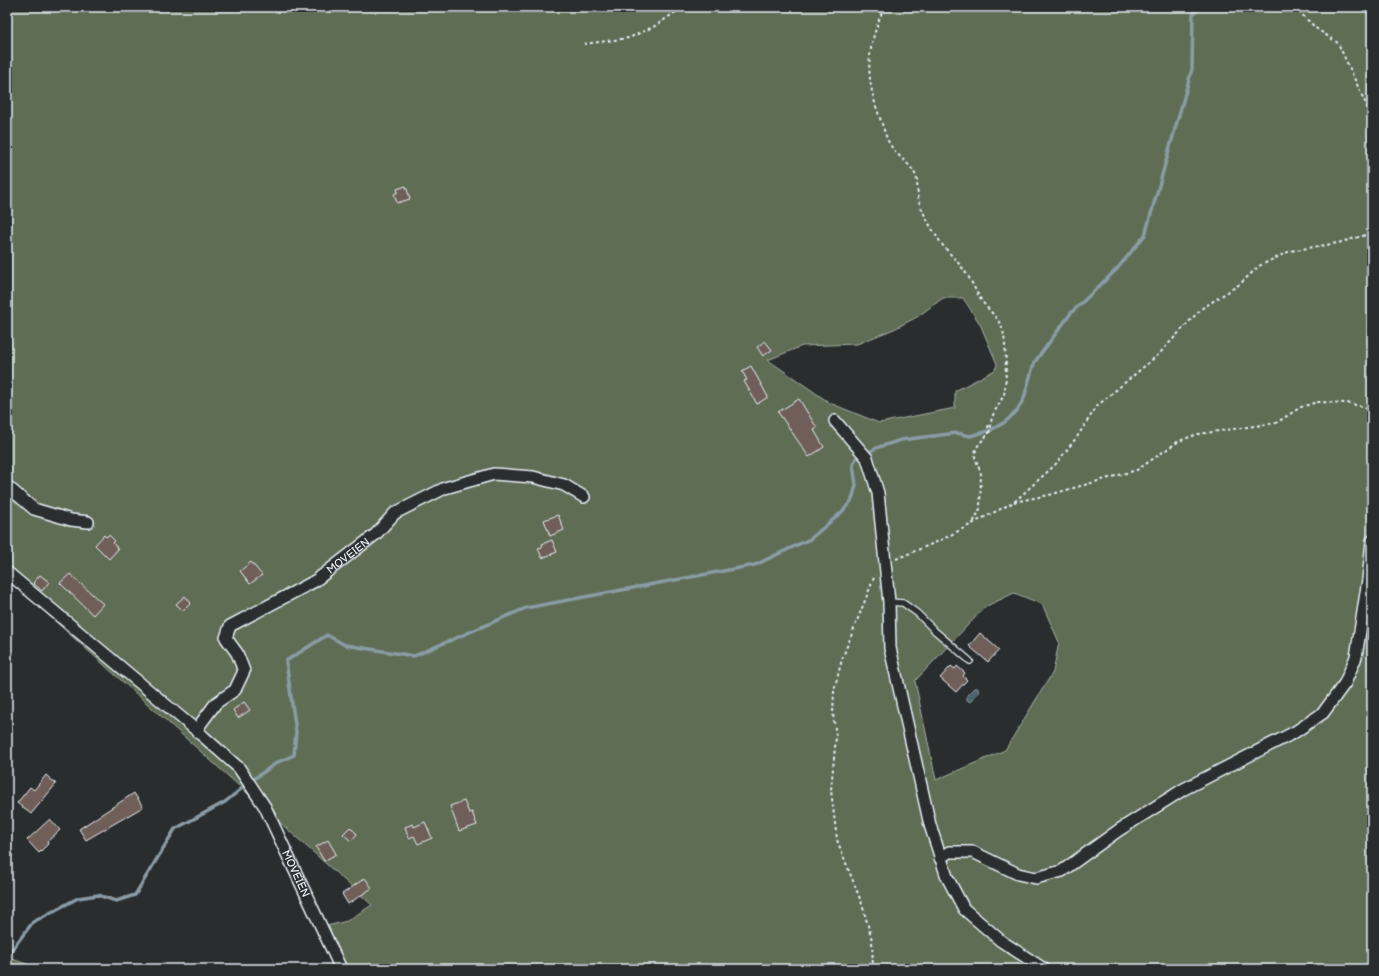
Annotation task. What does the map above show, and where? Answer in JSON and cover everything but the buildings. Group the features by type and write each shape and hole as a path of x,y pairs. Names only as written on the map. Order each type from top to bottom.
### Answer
{"street":[{"path":"835,421 867,458 878,493 889,602 890,648 930,826 947,877 964,908 1001,941 1044,969"},
{"name":"MOVEIEN","path":"196,730 216,703 235,690 244,671 237,653 226,638 230,626 315,581 376,534 395,513 445,488 494,474 533,477 564,485 584,497"},
{"path":"7,486 34,509 71,520 88,522"},
{"path":"940,858 949,852 973,852 1018,874 1036,878 1062,871 1119,830 1184,789 1295,732 1323,713 1346,683 1356,657 1367,588 1372,541"},
{"name":"MOVEIEN","path":"7,572 196,730 239,768 264,806 341,969"}],"lane":[{"path":"889,602 903,603 917,612 935,631 970,661"}],"path":[{"path":"584,44 629,38 655,26 683,7"},
{"path":"884,7 874,32 868,63 869,80 878,113 889,144 898,157 912,168 916,177 918,196 922,209 939,240 966,272 984,304 997,316 1003,332 1005,393 988,427 989,434"},
{"path":"1294,7 1317,29 1338,43 1372,117"},
{"path":"873,969 872,940 862,904 837,840 831,790 836,736 833,714 834,691 842,659 875,576 885,564 973,524 1014,502 1056,465 1077,437 1097,406 1159,354 1201,309 1240,284 1259,266 1290,251 1338,243 1369,234 1372,235"},
{"path":"1014,502 1049,495 1137,470 1179,441 1198,434 1276,423 1301,407 1317,402 1347,403 1372,409"},
{"path":"973,524 980,509 981,474 975,457 976,448 992,430 990,422"}],"green space":[{"path":"7,7 1372,7 1372,969 339,969 319,928 347,921 372,905 7,578","holes":["943,298 963,298 980,324 997,364 995,370 955,391 955,408 879,423 830,403 768,360 802,346 857,344 894,329 917,317","1014,593 1042,604 1059,642 1053,672 1005,750 936,780 915,681 985,607"]},
{"path":"7,957 40,969 7,969"}],"water":[{"path":"974,688 978,688 979,693 970,702 967,700 967,695"}],"waterway":[{"path":"255,778 278,762 294,755 296,732 286,661 327,635 345,645 414,656 526,608 755,565 810,539 842,512 852,500 856,485 853,465 856,458 879,447 901,440 957,433 970,436 991,430 1005,422 1017,411 1024,398 1034,363 1071,313 1117,269 1145,235 1192,69 1193,14 1202,7"},
{"path":"1215,7 1221,7"},
{"path":"7,956 33,922 78,898 98,895 116,901 135,895 175,829 225,802 245,786"}]}
